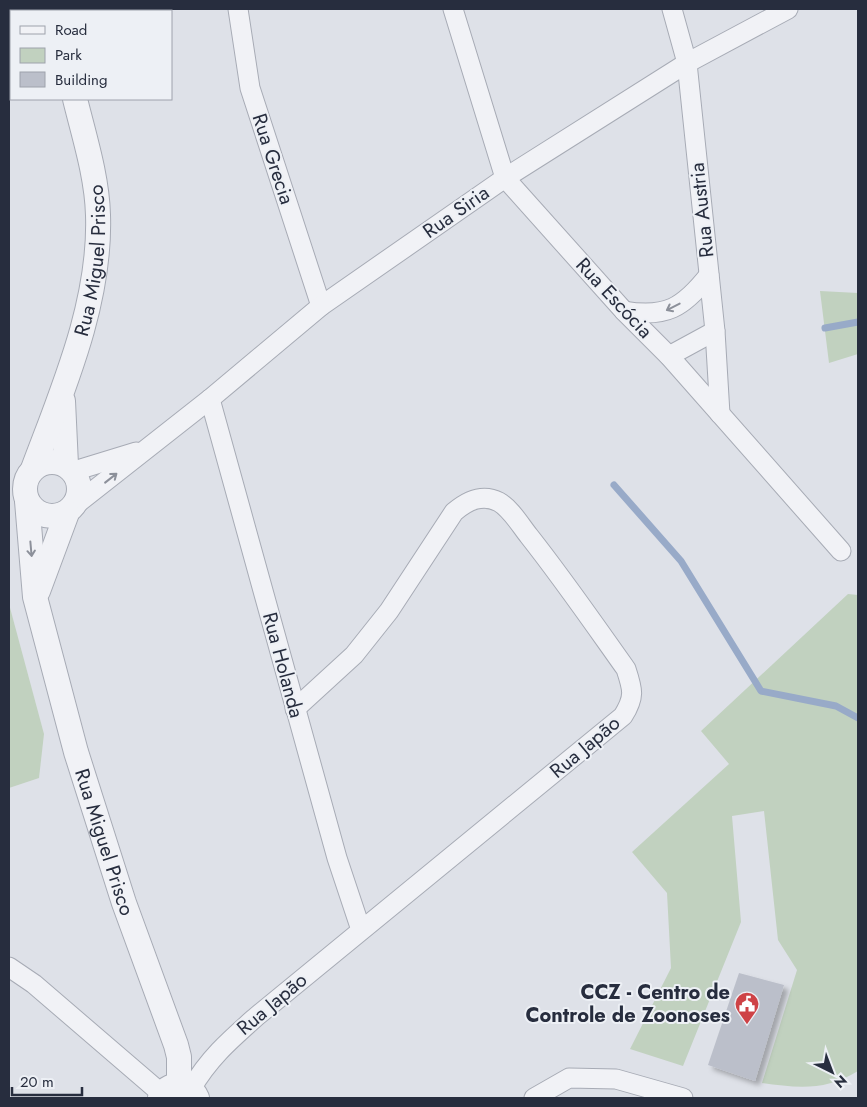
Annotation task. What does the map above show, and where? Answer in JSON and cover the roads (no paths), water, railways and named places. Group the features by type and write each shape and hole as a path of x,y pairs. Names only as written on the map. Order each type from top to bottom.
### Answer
{"street":[{"name":"Rua Grecia","path":"238,9 250,88 321,306"},
{"name":"Rua Escócia","path":"453,9 505,178 624,311 669,356 841,551"},
{"name":"Rua Austria","path":"672,9 687,62 715,331 720,414"},
{"name":"Rua Siria","path":"70,509 210,399 321,306 505,178 687,62 788,9"},
{"name":"Rua Miguel Prisco","path":"75,100 90,161 98,215 94,276 80,336 62,392 34,469 25,484 35,597 76,752 124,903 176,1045 180,1063 178,1093"},
{"path":"624,311 646,315 676,308 694,294 708,275"},
{"path":"669,356 715,331"},
{"name":"Rua Miguel Prisco","path":"35,597 70,509 80,489 70,468 62,392"},
{"name":"Rua Holanda","path":"210,399 337,858 361,930"},
{"name":"Rua Siria","path":"70,468 147,449"},
{"path":"34,469 49,462 70,468"},
{"name":"Rua Japão","path":"178,1093 218,1051 361,930 623,716 632,702 632,687 626,669 555,568 521,525 500,502 482,498 465,503 454,512 389,611 360,648 295,709"},
{"path":"27,501 40,514 48,516 70,509"},
{"path":"9,967 178,1093"},
{"path":"534,1098 569,1078 616,1079 683,1098"}],"waterway":[{"path":"825,328 858,322"},
{"path":"614,485 681,561 761,691 836,706 858,718"}],"place":[{"name":"CCZ - Centro de Controle de Zoonoses","path":"747,1025"}]}
